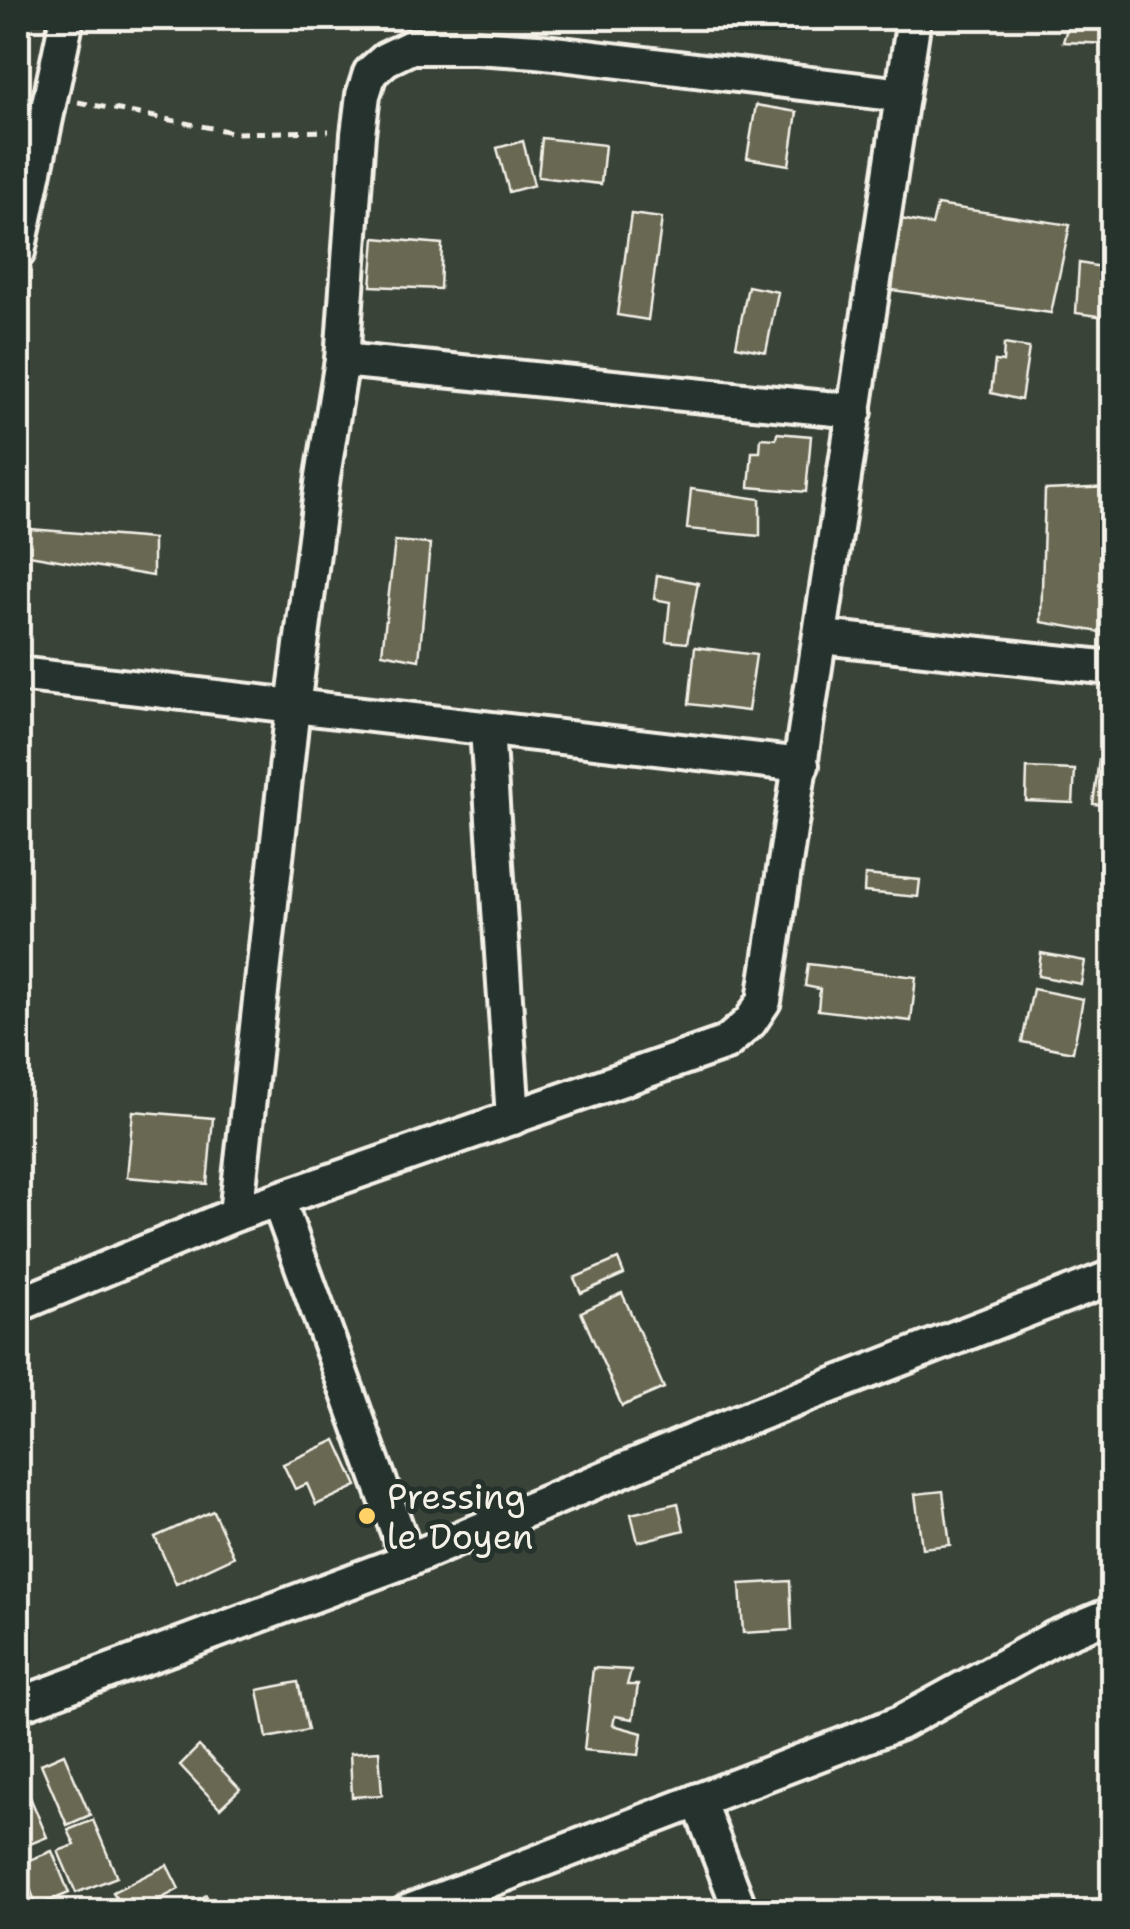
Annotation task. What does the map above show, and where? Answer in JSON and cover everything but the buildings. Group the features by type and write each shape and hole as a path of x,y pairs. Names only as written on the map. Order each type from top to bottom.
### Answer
{"street":[{"path":"18,252 21,217 67,18"},
{"path":"18,1305 236,1214 726,1043 750,1022 764,1002 914,18"},
{"path":"236,1214 294,707 342,360 358,134 370,73 386,59 411,47 537,52 902,95"},
{"path":"342,360 854,411"},
{"path":"822,638 1112,668"},
{"path":"18,674 802,766"},
{"path":"487,729 514,1118"},
{"path":"278,1200 408,1560"},
{"path":"18,1705 408,1560 738,1422 1112,1277"},
{"path":"407,1912 900,1723 1054,1638 1112,1614"},
{"path":"698,1800 741,1912"}],"path":[{"path":"50,96 238,134 313,130 358,134"}],"place":[{"name":"Pressing le Doyen","path":"367,1516"}]}
